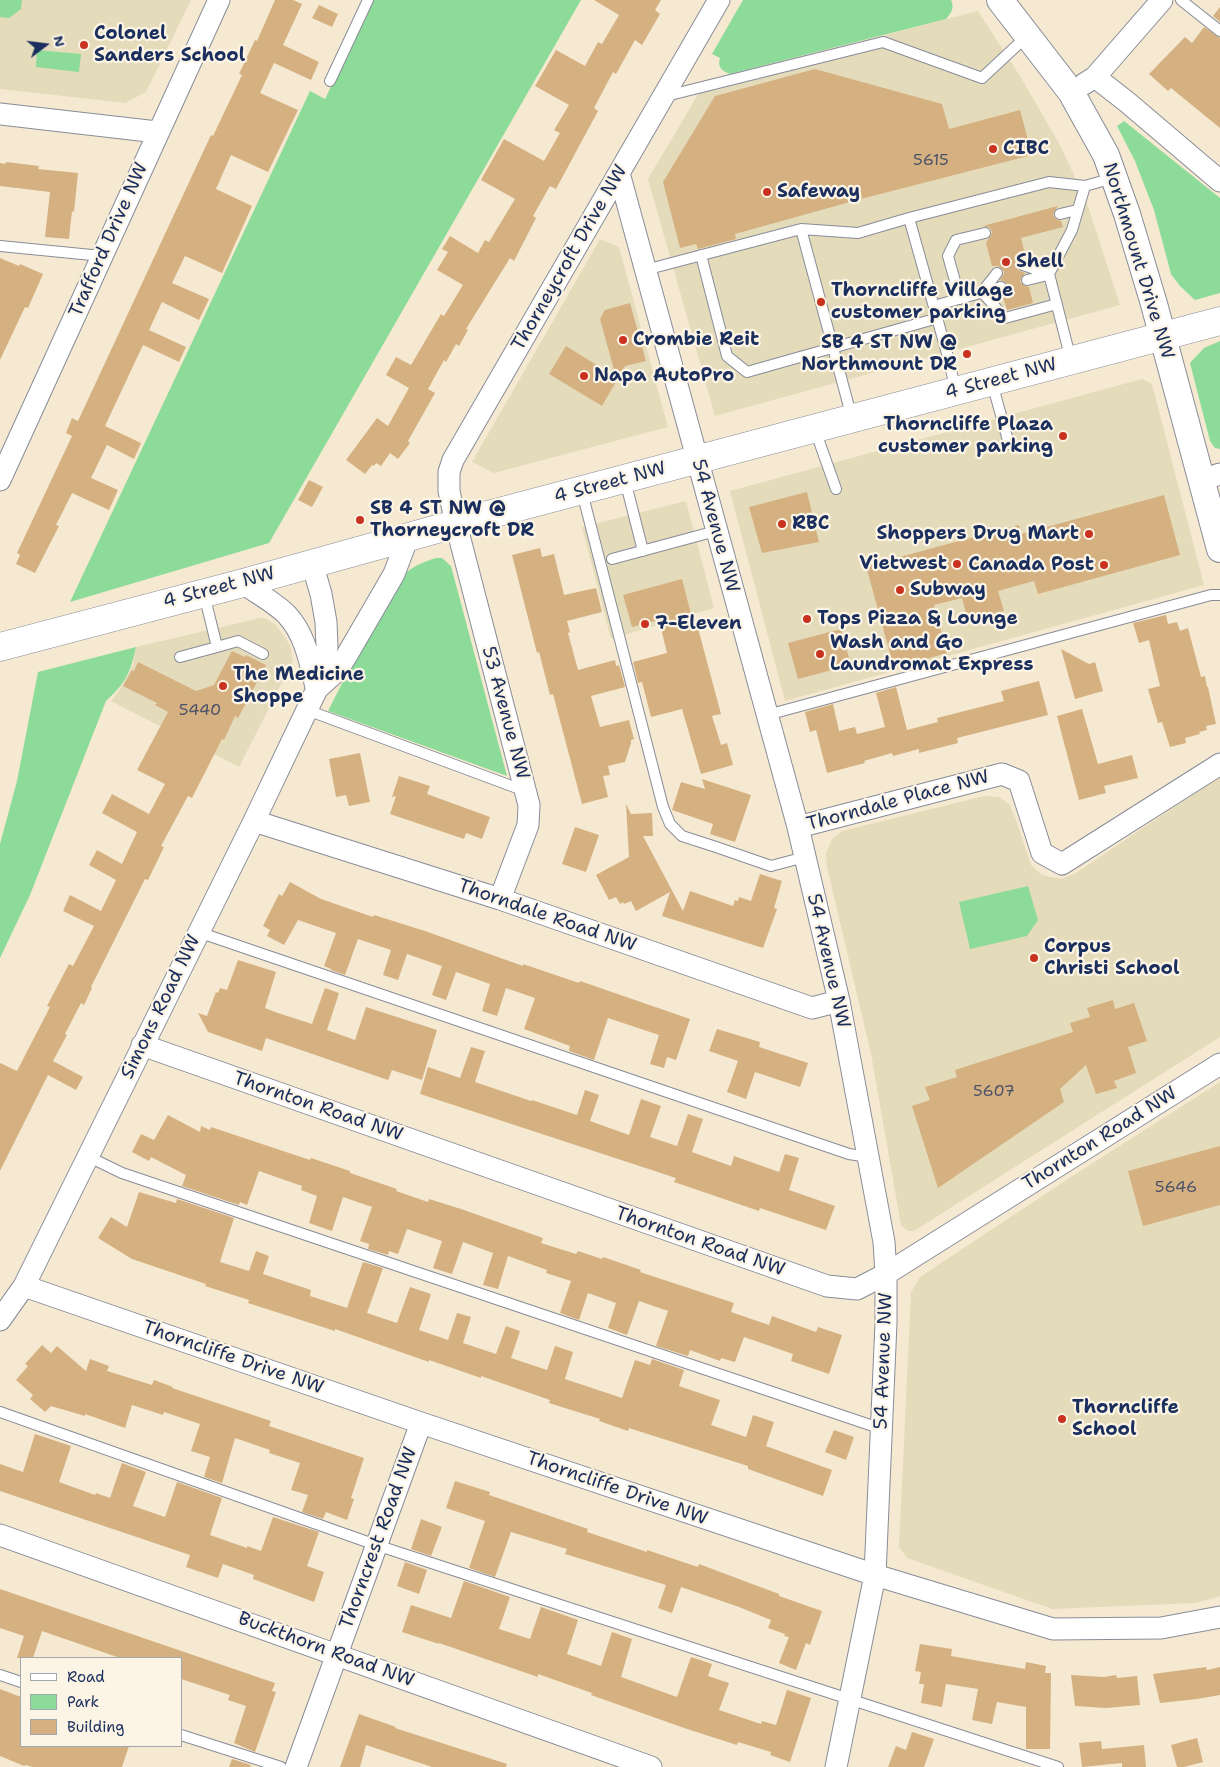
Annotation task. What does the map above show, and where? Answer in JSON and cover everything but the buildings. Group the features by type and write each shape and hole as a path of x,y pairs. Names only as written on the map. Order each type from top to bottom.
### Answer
{"main road":[{"name":"4 Street NW","path":"0,647 1220,321"}],"street":[{"name":"Trafford Drive NW","path":"0,480 157,132 219,0"},
{"name":"Thorneycroft Drive NW","path":"456,524 449,491 449,472 454,460 719,0"},
{"name":"Northmount Drive NW","path":"1000,0 1071,92 1106,155 1127,214 1163,337 1211,477 1220,548"},
{"path":"1071,92 1095,77 1162,0"},
{"path":"1095,77 1220,181"},
{"path":"0,114 157,132"},
{"name":"54 Avenue NW","path":"619,173 798,827 839,1001 884,1242 886,1274 882,1429 875,1575 836,1767"},
{"name":"53 Avenue NW","path":"456,524 529,805 528,825 500,899"},
{"name":"Simons Road NW","path":"317,689 337,671 347,656 394,574 408,537"},
{"name":"Simons Road NW","path":"0,1320 24,1286 254,821 317,689 327,647 326,622 321,594 312,564"},
{"path":"242,583 287,615 292,622 308,653 317,689"},
{"name":"Thorndale Place NW","path":"798,827 1002,774 1019,781 1042,853 1062,864 1220,764"},
{"name":"Thorndale Road NW","path":"254,821 500,899 812,1008 839,1001"},
{"name":"Thornton Road NW","path":"142,1045 827,1286 857,1289 886,1274 1220,1064"},
{"name":"Thorncliffe Drive NW","path":"24,1286 421,1423 875,1575 1053,1629 1160,1628 1220,1617"},
{"name":"Thorncrest Road NW","path":"296,1767 421,1423"},
{"name":"Buckthorn Road NW","path":"0,1535 651,1767"}],"lane":[{"path":"330,81 368,0"},
{"path":"1181,0 1220,31"},
{"path":"663,96 883,42 982,78 1028,36"},
{"path":"646,270 801,229 858,233 1049,182 1085,186 1114,177"},
{"path":"1071,361 1049,274 1072,230 1085,186"},
{"path":"1060,214 1077,210"},
{"path":"909,218 938,318 956,391"},
{"path":"801,229 835,349 852,419"},
{"path":"960,299 948,256 956,240 985,233"},
{"path":"0,246 102,256"},
{"path":"701,255 727,356 747,372 835,349 938,318"},
{"path":"1023,265 1049,274"},
{"path":"982,292 997,273"},
{"path":"1027,280 1049,274"},
{"path":"934,306 1001,287"},
{"path":"982,292 1005,318 1057,304"},
{"path":"992,382 1009,444"},
{"path":"815,430 836,489"},
{"path":"625,480 643,551"},
{"path":"581,491 663,807 670,824 682,836 772,866 805,857"},
{"path":"612,559 716,531"},
{"path":"204,593 217,647"},
{"path":"767,715 1211,595 1220,595"},
{"path":"180,657 238,641 263,654"},
{"path":"307,710 526,792"},
{"path":"198,932 850,1154 868,1157"},
{"path":"87,1156 132,1177 882,1429"},
{"path":"0,1412 376,1545 1058,1767"},
{"path":"0,1675 20,1682"},
{"path":"182,1734 281,1767"}],"shaded area":[{"name":"Colonel Sanders School","path":"0,0 191,0 146,92 125,103 0,89"},
{"path":"978,11 1020,76 1060,145 1087,203 1120,305 715,416 648,179 706,81"},
{"path":"600,239 619,247 668,427 494,473 472,462"},
{"path":"1142,379 1152,384 1204,585 785,701 730,491"},
{"path":"686,501 714,608 611,639 582,527"},
{"path":"265,618 276,625 290,645 293,661 239,767 111,701 133,665 136,647"},
{"name":"Corpus Christi School","path":"1220,776 1220,1037 914,1231 908,1231 901,1225 871,1054 827,867 826,853 832,839 842,831 984,796 999,797 1009,804 1031,865 1042,875 1061,879 1076,873"},
{"name":"Thorncliffe School","path":"1220,1082 1220,1596 1196,1603 1052,1609 907,1558 899,1547 911,1292 920,1277 1074,1175"}],"green space":[{"path":"0,0 22,0 21,9 9,18 0,17"},
{"path":"373,0 581,0 269,543 70,602 310,91 325,99"},
{"path":"743,0 951,0 953,6 946,19 730,74 721,68 719,64 720,58 712,54"},
{"path":"37,50 81,54 79,72 36,67"},
{"path":"1124,121 1220,198 1220,293 1195,300 1180,286 1171,274 1154,210 1135,161 1117,126"},
{"path":"1220,341 1220,449 1215,448 1210,441 1190,363 1204,348"},
{"path":"442,558 451,566 507,776 328,711 389,591 410,570 421,563"},
{"path":"136,647 132,664 126,677 118,689 106,701 30,895 0,958 0,844 17,781 38,672"},
{"path":"1028,886 1038,920 1027,936 970,949 959,902"}],"place":[{"name":"Colonel Sanders School","path":"84,45"},
{"name":"CIBC","path":"993,149"},
{"name":"Safeway","path":"767,192"},
{"name":"Shell","path":"1006,262"},
{"name":"Thorncliffe Village customer parking","path":"821,302"},
{"name":"Crombie Reit","path":"623,340"},
{"name":"SB 4 ST NW @ Northmount DR","path":"967,354"},
{"name":"Napa AutoPro","path":"584,376"},
{"name":"Thorncliffe Plaza customer parking","path":"1063,436"},
{"name":"SB 4 ST NW @ Thorneycroft DR","path":"360,520"},
{"name":"RBC","path":"782,524"},
{"name":"Shoppers Drug Mart","path":"1089,534"},
{"name":"Vietwest","path":"957,564"},
{"name":"Canada Post","path":"1104,565"},
{"name":"Subway","path":"900,590"},
{"name":"Tops Pizza & Lounge","path":"807,619"},
{"name":"7-Eleven","path":"645,624"},
{"name":"Wash and Go Laundromat Express","path":"820,654"},
{"name":"The Medicine Shoppe","path":"223,686"},
{"name":"Corpus Christi School","path":"1034,958"},
{"name":"Thorncliffe School","path":"1062,1419"}]}
